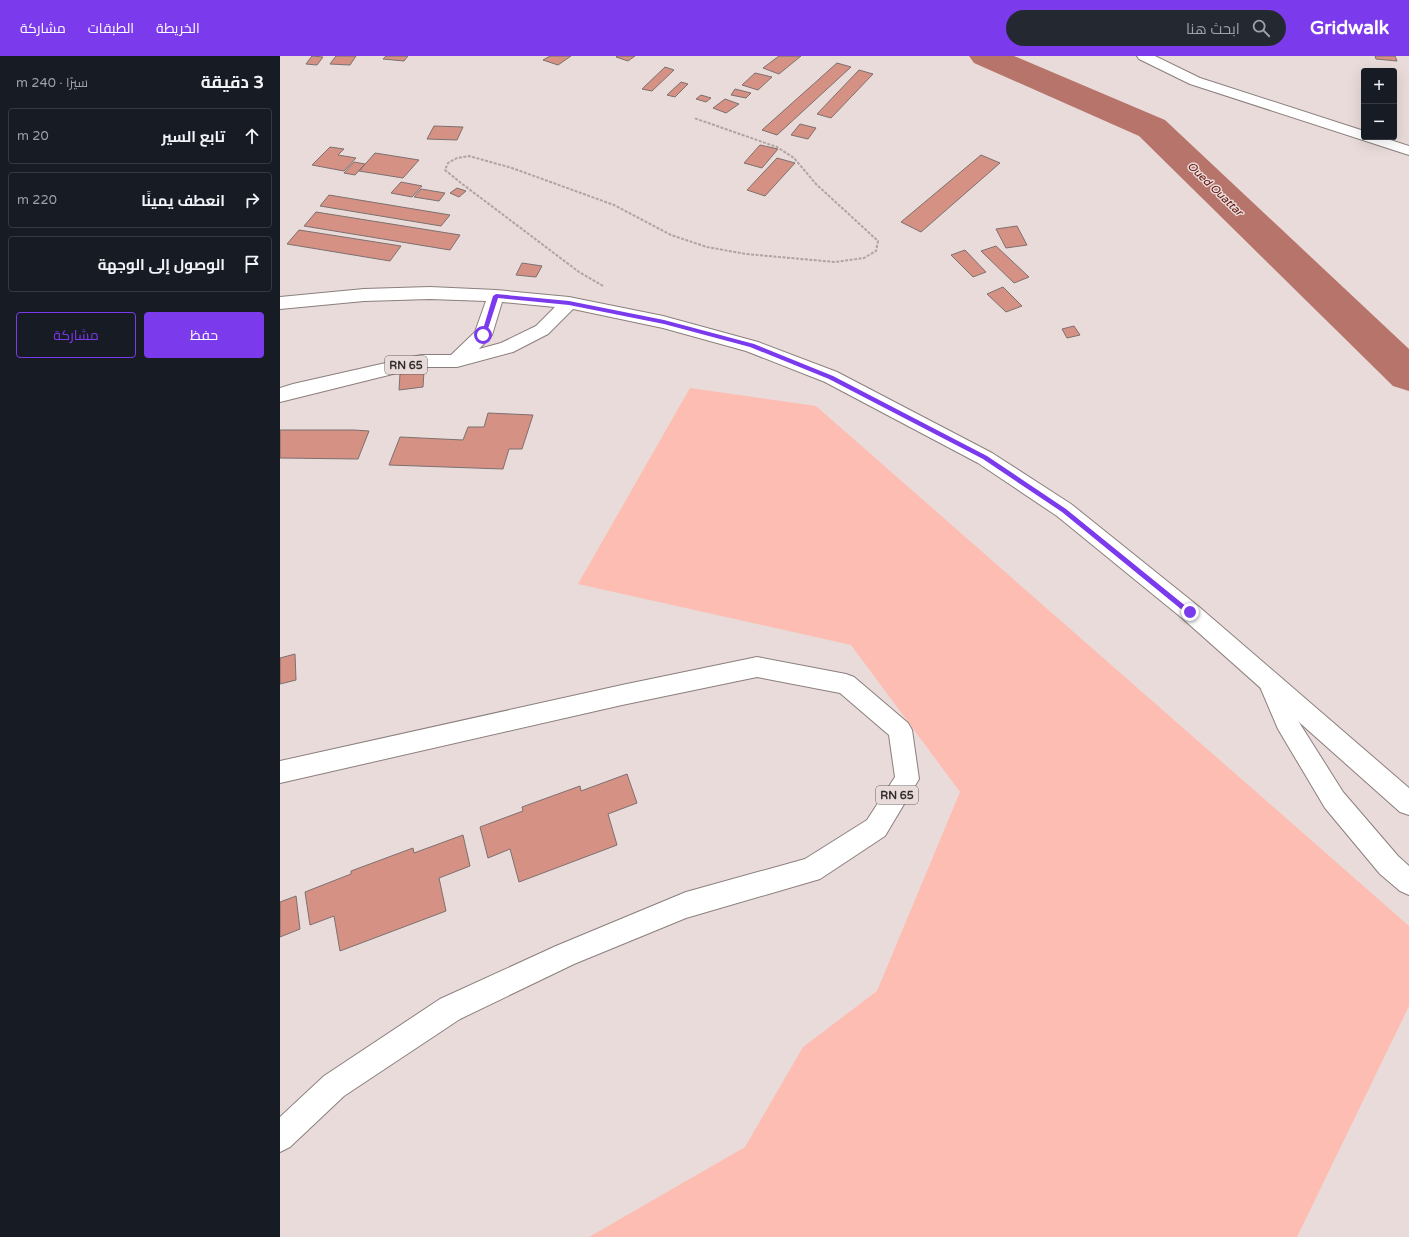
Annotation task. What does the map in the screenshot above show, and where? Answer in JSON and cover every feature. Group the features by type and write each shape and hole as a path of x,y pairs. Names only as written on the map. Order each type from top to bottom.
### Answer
{"main road":[{"path":"1144,56 1195,81 1361,136"},
{"path":"1162,56 1170,68"},
{"path":"1374,140 1409,151"},
{"path":"280,303 364,295 430,293 496,296 569,303 664,322 752,346 831,377 985,458 1064,510 1190,612 1409,804"},
{"path":"455,361 483,335 496,296"},
{"path":"455,361 507,348 542,330 569,303"},
{"name":"RN 65","path":"280,395 421,362 455,361"},
{"name":"RN 65","path":"280,772 312,766 622,694 756,667 846,684 900,730 907,779 876,828 810,870 686,906 564,955 450,1009 334,1086 280,1137"},
{"path":"1269,682 1286,722 1334,800 1389,865 1409,882"}],"path":[{"path":"605,288 579,272 461,183 445,170 448,163 457,158 469,156 512,168 614,205 671,235 706,247 746,254 835,262 864,258 876,251 878,241 816,184 794,158 777,148 694,118"}],"shaded area":[{"path":"690,388 816,406 1409,926 1409,1006 1297,1237 589,1237 745,1147 803,1047 877,991 960,792 851,645 578,584"}],"building":[{"path":"312,56 323,57 317,65 306,64"},
{"path":"336,56 356,56 350,65 330,64"},
{"path":"386,56 408,56 404,61 383,59"},
{"path":"550,56 571,56 558,65 543,60"},
{"path":"635,56 628,61 616,57"},
{"path":"779,56 801,56 779,74 763,68"},
{"path":"1375,56 1395,56 1397,61 1376,59"},
{"path":"837,63 851,67 777,135 762,130"},
{"path":"665,67 674,70 652,91 642,89"},
{"path":"859,70 873,74 831,118 817,114"},
{"path":"755,73 772,77 758,90 742,85"},
{"path":"681,82 688,84 675,97 667,95"},
{"path":"735,89 751,93 746,98 731,95"},
{"path":"701,95 711,98 706,102 696,99"},
{"path":"725,99 739,104 726,113 713,108"},
{"path":"800,124 816,128 808,139 791,135"},
{"path":"434,126 463,127 457,140 427,139"},
{"path":"760,145 778,149 762,168 744,163"},
{"path":"330,147 344,149 338,155 356,158 344,171 312,165"},
{"path":"375,153 419,160 403,178 359,171"},
{"path":"981,155 1000,163 921,232 901,222"},
{"path":"777,158 795,163 765,196 747,190"},
{"path":"354,162 365,164 355,175 344,173"},
{"path":"401,182 422,186 412,197 391,193"},
{"path":"457,188 466,191 459,197 450,193"},
{"path":"421,189 445,193 439,201 414,197"},
{"path":"329,195 450,215 441,226 320,206"},
{"path":"316,212 460,235 450,250 304,226"},
{"path":"1017,226 1027,245 1006,248 996,229"},
{"path":"299,230 401,246 390,261 287,244"},
{"path":"996,246 1029,277 1014,283 981,251"},
{"path":"965,250 986,272 973,277 951,255"},
{"path":"522,263 542,266 536,277 516,275"},
{"path":"1003,287 1022,306 1006,312 987,294"},
{"path":"1074,326 1080,335 1067,338 1062,329"},
{"path":"424,371 423,387 399,390 400,374"},
{"path":"488,413 533,415 522,449 509,449 503,469 389,465 400,437 463,440 468,427 484,427"},
{"path":"280,430 369,431 358,459 280,458"},
{"path":"295,654 296,680 280,684 280,658"},
{"path":"627,774 637,803 608,814 617,845 519,882 510,849 488,858 480,827 523,811 522,807 580,786 581,791"},
{"path":"463,835 470,866 439,878 446,911 340,951 334,916 310,925 305,892 351,874 351,871 413,848 414,853"},
{"path":"296,896 300,929 280,937 280,902"}],"waterway":[{"name":"Oued Ouattar","path":"986,56 1152,128 1409,375"}],"route":[{"path":"483,335 496,296 569,303 613,311 664,322 752,346 831,377 985,458 1064,510 1190,612"}]}
